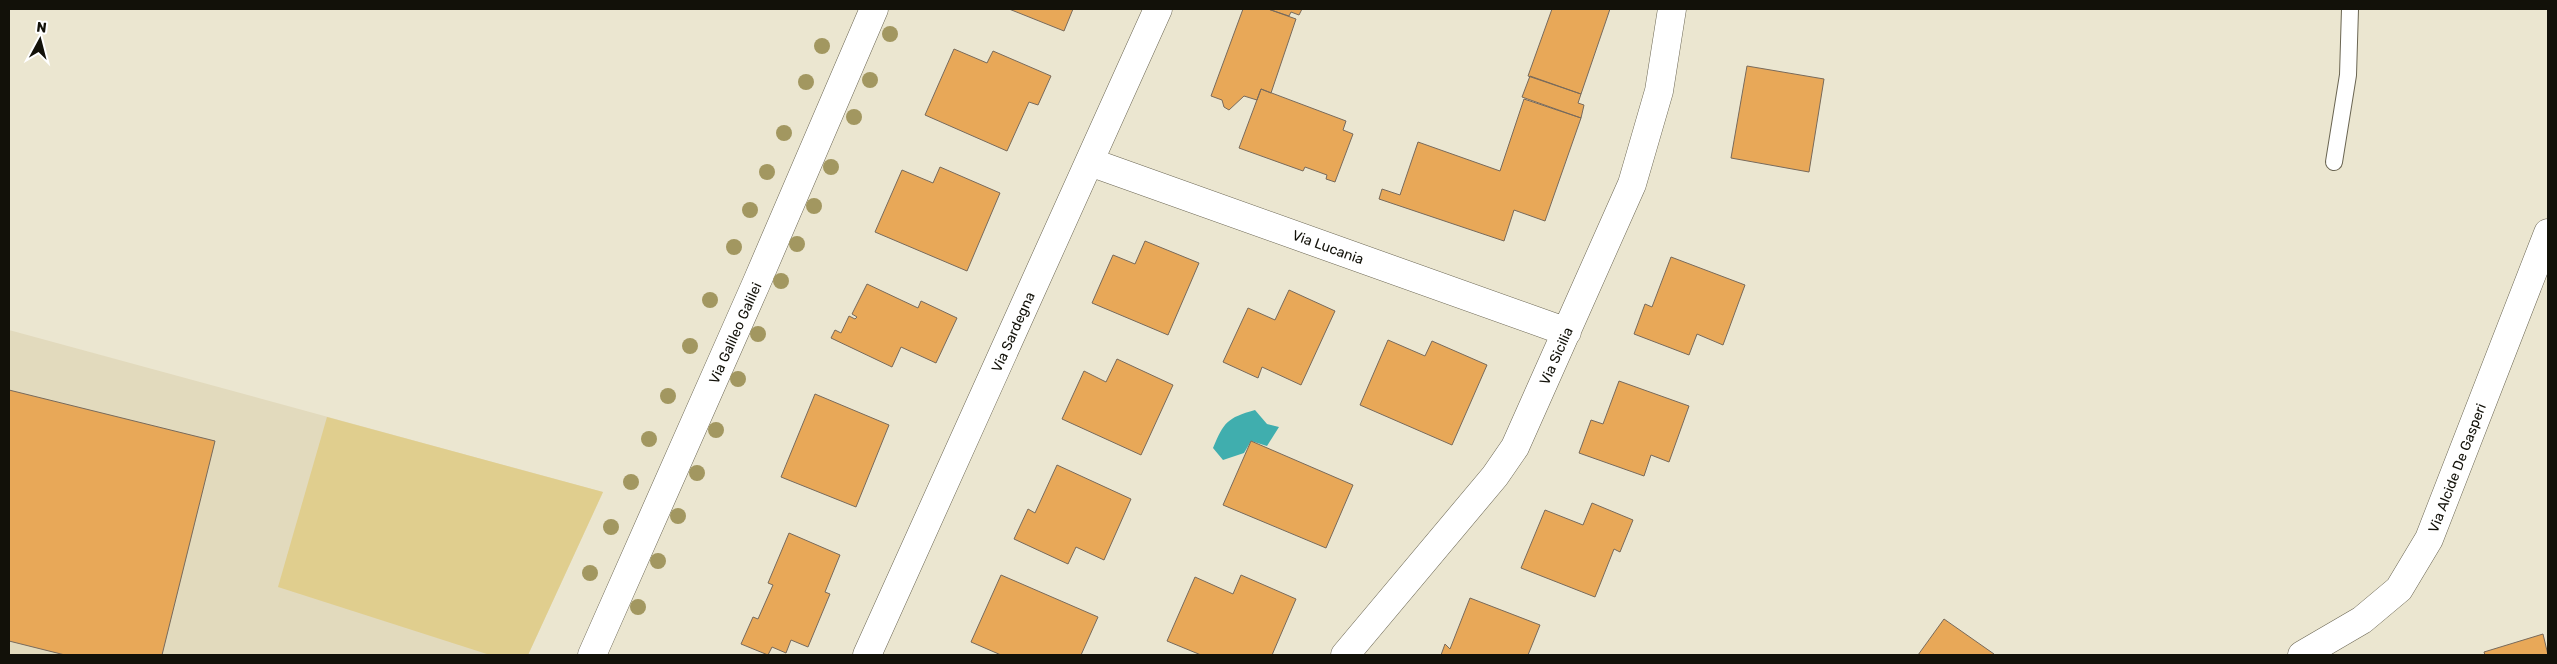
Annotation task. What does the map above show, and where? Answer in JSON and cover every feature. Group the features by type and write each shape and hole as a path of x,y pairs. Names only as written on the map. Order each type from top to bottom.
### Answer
{"street":[{"name":"Via Galileo Galilei","path":"592,655 756,284 874,9"},
{"name":"Via Sardegna","path":"866,655 1158,9"},
{"name":"Via Sicilia","path":"1344,655 1495,476 1515,446 1632,184 1659,90 1672,9"},
{"name":"Via Lucania","path":"1090,162 1567,332"},
{"name":"Via Alcide De Gasperi","path":"2302,655 2362,620 2399,589 2429,539 2548,234"}],"lane":[{"path":"2334,162 2348,75 2350,9"}],"shaded area":[{"path":"9,330 603,492 528,655 9,655"},
{"path":"327,417 603,492 528,655 490,655 278,587"}],"water":[{"path":"1255,410 1267,424 1279,427 1267,446 1251,441 1244,453 1223,460 1213,448 1220,432 1232,419"}],"building":[{"path":"1009,9 1073,9 1064,31"},
{"path":"1243,9 1268,9 1296,19 1271,93 1261,89 1257,100 1244,96 1229,110 1224,107 1222,100 1211,96"},
{"path":"1268,9 1302,9 1299,15 1291,12 1289,16"},
{"path":"1552,9 1610,9 1581,94 1528,76"},
{"path":"954,49 987,63 993,51 1051,76 1038,105 1029,102 1007,151 925,115"},
{"path":"1747,66 1824,79 1809,172 1731,158"},
{"path":"1530,76 1581,94 1578,103 1584,105 1581,118 1522,97"},
{"path":"1261,89 1346,121 1343,130 1353,134 1335,182 1326,179 1327,175 1305,167 1303,171 1239,148"},
{"path":"1524,99 1581,118 1545,221 1514,210 1504,241 1379,199 1382,189 1400,195 1418,142 1500,171"},
{"path":"940,167 1000,193 967,271 875,232 902,170 933,183"},
{"path":"1145,241 1199,263 1168,335 1092,303 1113,255 1135,264"},
{"path":"1671,257 1745,285 1723,345 1697,334 1689,355 1634,334 1645,304 1652,307"},
{"path":"867,284 918,308 921,301 957,318 936,363 901,347 892,367 831,338 835,330 841,333 849,316 855,319 857,317 852,314"},
{"path":"1289,290 1335,311 1301,385 1262,367 1258,378 1223,362 1248,308 1275,320"},
{"path":"1388,340 1425,356 1432,341 1487,365 1452,445 1360,405"},
{"path":"1117,359 1173,385 1141,455 1062,419 1084,371 1106,382"},
{"path":"1619,381 1689,406 1669,462 1651,455 1644,476 1579,453 1591,420 1603,424"},
{"path":"9,390 215,441 162,655 65,655 9,641"},
{"path":"815,394 889,425 856,507 781,477"},
{"path":"1251,441 1353,485 1326,548 1223,505"},
{"path":"1057,465 1131,499 1104,560 1076,547 1068,564 1014,539 1028,509 1035,513"},
{"path":"1592,503 1633,520 1620,552 1614,549 1595,597 1521,568 1545,510 1583,525"},
{"path":"789,533 840,555 825,592 830,594 808,647 791,640 786,653 772,647 768,655 741,644 753,617 758,619 773,585 768,583"},
{"path":"1001,575 1098,617 1081,655 1001,655 971,642"},
{"path":"1241,575 1296,599 1272,655 1201,655 1167,641 1195,577 1233,594"},
{"path":"1470,598 1540,625 1528,655 1441,655 1445,644 1450,649"},
{"path":"1944,619 1994,654 1918,655"},
{"path":"2543,634 2548,655 2485,655 2484,652"}]}
